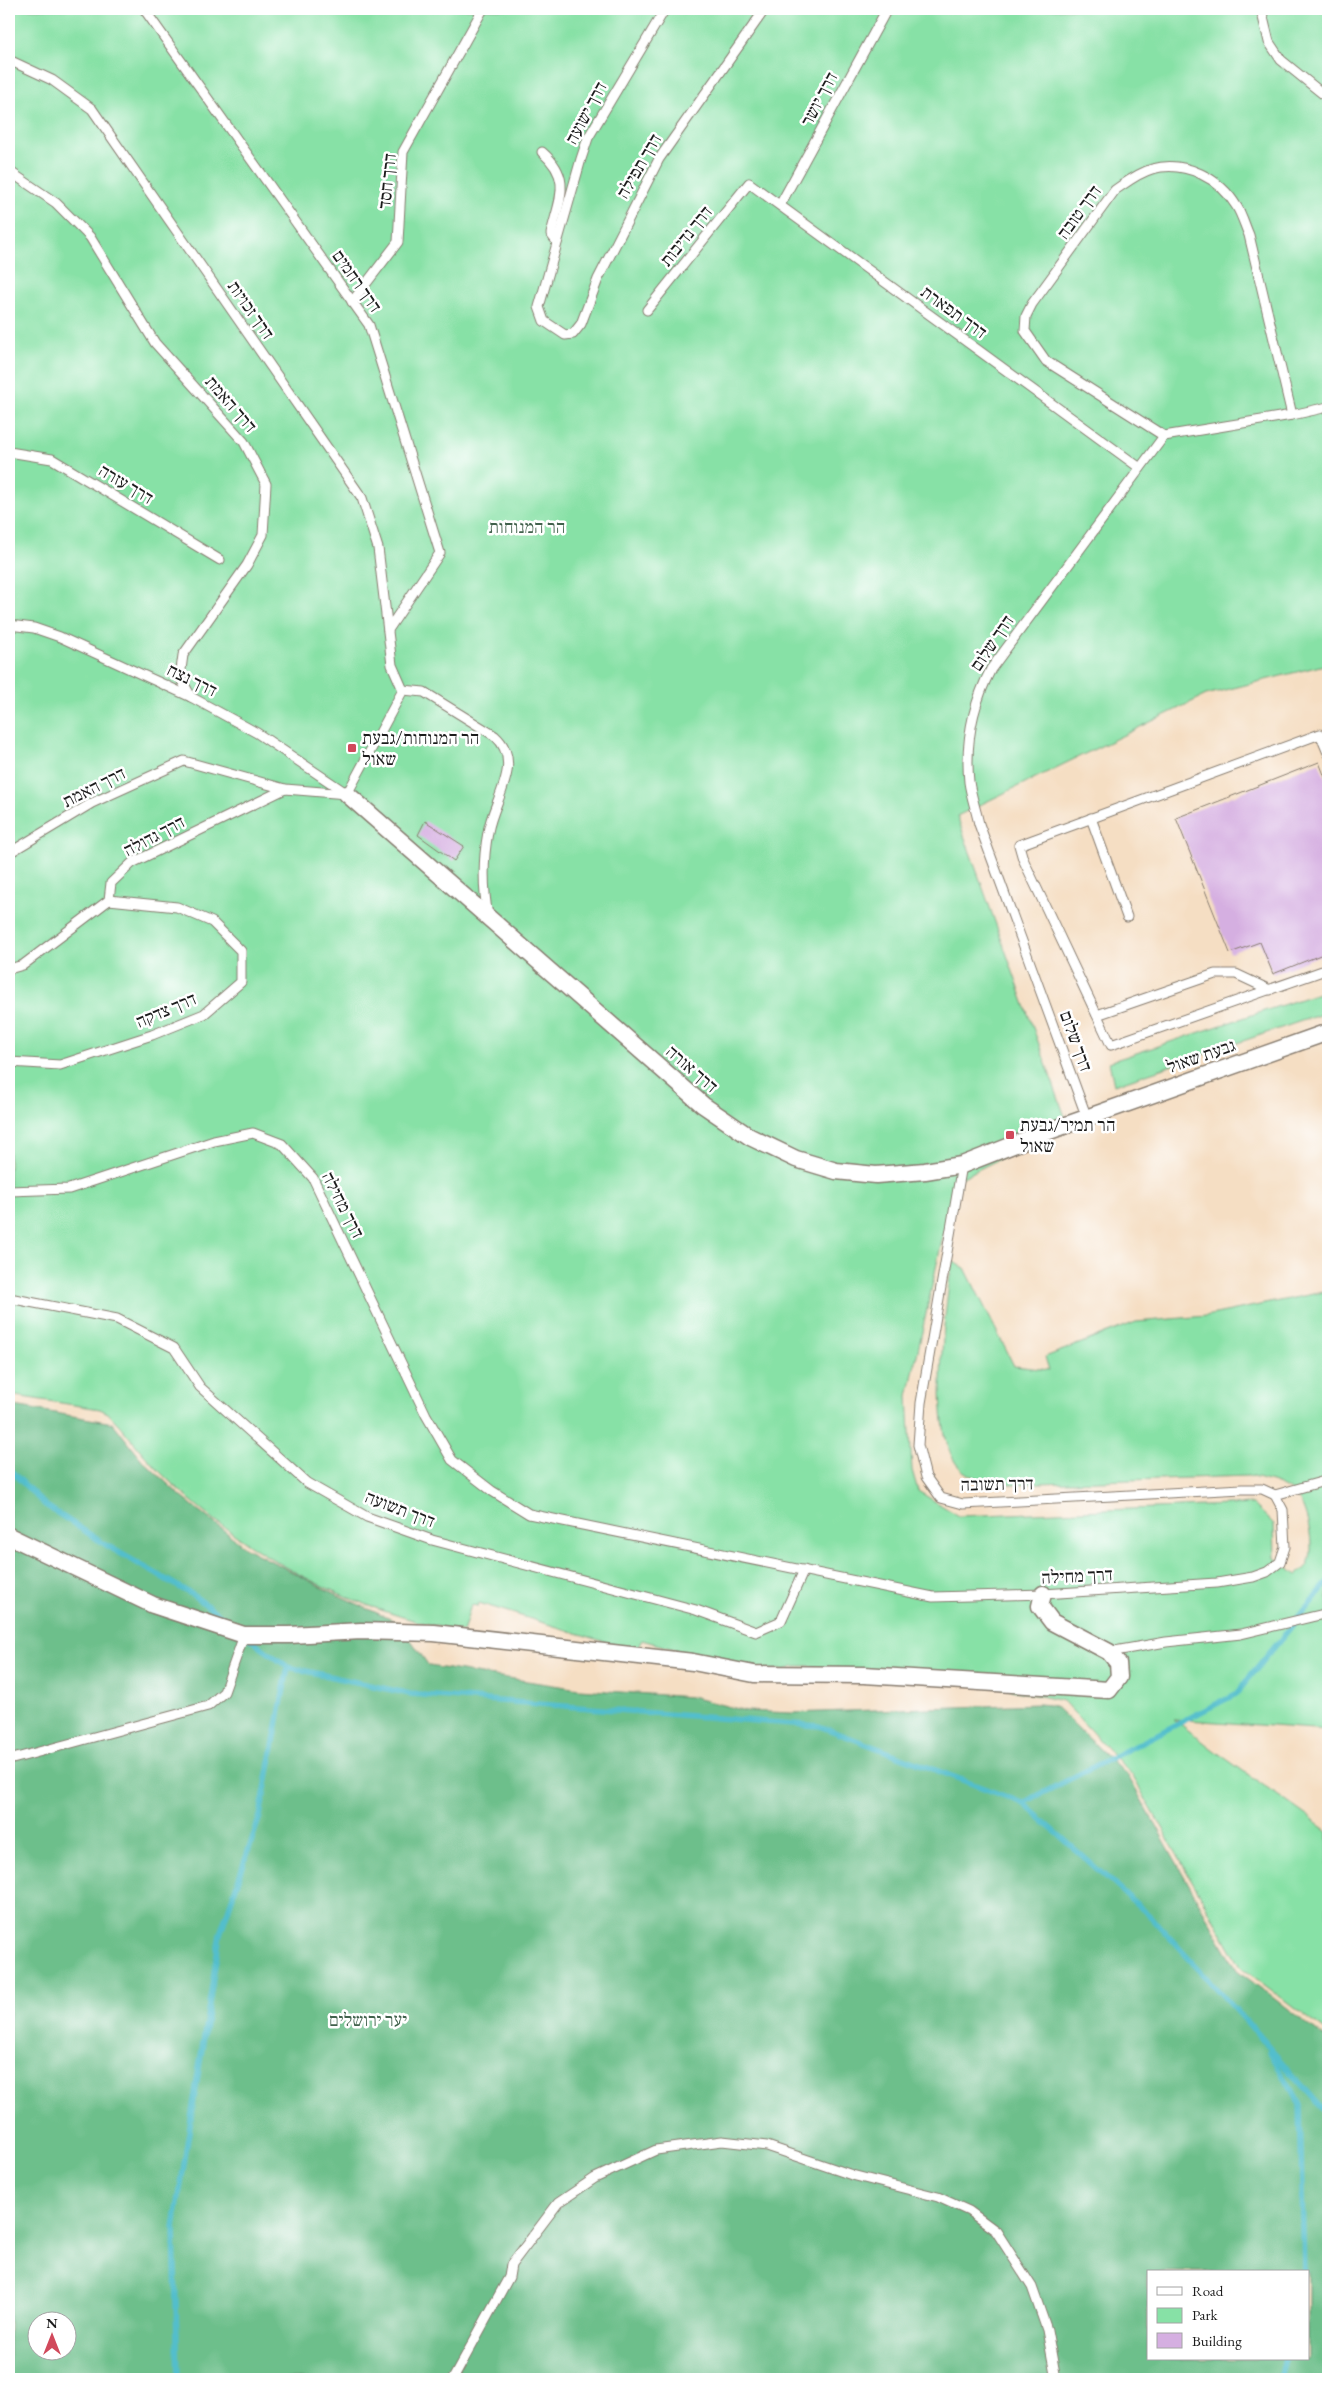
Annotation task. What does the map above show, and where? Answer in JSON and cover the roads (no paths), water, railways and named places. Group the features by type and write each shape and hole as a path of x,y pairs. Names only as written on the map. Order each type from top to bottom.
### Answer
{"street":[{"name":"דרך אורה","path":"347,794 702,1105 750,1137 796,1159 836,1171 876,1174 925,1171 962,1165 1086,1118"},
{"name":"גבעת שאול","path":"1086,1118 1328,1032"},
{"path":"9,1536 153,1605 244,1635 290,1635 361,1631 434,1633 693,1662 754,1674 864,1675 1108,1690 1119,1677 1118,1663 1109,1652 1052,1622 1040,1606 1044,1594"}],"lane":[{"name":"דרך רחמים","path":"144,9 369,325 440,553 388,630"},
{"name":"דרך חסד","path":"352,302 398,242 403,152 483,9"},
{"name":"דרך ישועה","path":"556,242 588,138 665,9"},
{"name":"דרך תפילה","path":"556,242 549,276 539,307 544,321 554,330 565,335 574,334 581,324 598,279 659,159 765,9"},
{"name":"דרך יושר","path":"780,205 886,9"},
{"path":"1261,9 1269,42 1282,60 1328,98"},
{"name":"דרך זכויות","path":"9,60 52,80 92,109 362,498 378,548 392,665 403,690"},
{"path":"542,152 555,163 562,179 551,234 556,242"},
{"name":"דרך טובה","path":"1164,436 1046,361 1025,331 1026,316 1032,304 1115,190 1134,177 1152,169 1178,168 1202,173 1220,186 1238,207 1249,235 1292,415"},
{"name":"דרך האמת","path":"9,172 56,203 90,237 155,343 244,442 266,484 263,535 247,565 183,655 180,677 191,697"},
{"name":"דרך תפארת","path":"749,183 1140,468"},
{"name":"דרך נדיבות","path":"647,310 749,183"},
{"path":"1164,436 1292,415 1328,407"},
{"name":"דרך שלום","path":"1086,1118 980,824 969,783 971,721 980,691 990,668 1164,436"},
{"name":"דרך עזרה","path":"9,452 52,459 220,560"},
{"name":"דרך נצח","path":"9,625 34,628 60,637 191,697 257,733 347,794"},
{"path":"285,789 347,794 403,690 424,692 495,736 503,743 507,751 507,773 488,832 484,882 488,916"},
{"path":"1328,753 1320,734 1019,845 1023,859 1111,1045 1328,969"},
{"name":"דרך האמת","path":"9,853 92,803 184,761 285,789"},
{"name":"דרך גדולה","path":"109,900 112,883 132,863 285,789"},
{"path":"1090,818 1127,917"},
{"path":"9,969 23,966 109,900"},
{"name":"דרך צדקה","path":"9,1062 60,1065 152,1034 204,1014 241,982 241,951 212,922 177,907 109,900"},
{"path":"1097,1015 1215,974 1236,974 1270,990"},
{"name":"דרך מחילה","path":"9,1191 69,1189 214,1141 253,1133 282,1144 313,1178 426,1415 452,1460 492,1491 528,1514 933,1597 1044,1594 1217,1583 1254,1577 1268,1572 1280,1562 1285,1547 1283,1510 1275,1495"},
{"name":"דרך תשובה","path":"962,1165 921,1403 918,1445 926,1477 941,1498 962,1504 1242,1489 1262,1489 1275,1495"},
{"name":"דרך תשועה","path":"9,1298 117,1319 174,1348 200,1387 307,1483 367,1517 432,1540 696,1610 756,1632 781,1621 804,1570"},
{"path":"1275,1495 1328,1480"},
{"path":"1109,1652 1166,1642 1241,1634 1328,1613"},
{"path":"9,1760 208,1706 224,1692 244,1635"},
{"path":"453,2379 509,2277 511,2265 558,2203 595,2178 656,2150 722,2141 767,2146 852,2175 938,2197 969,2211 996,2231 1032,2287 1047,2330 1056,2379"}],"waterway":[{"path":"9,1469 45,1505 106,1545 193,1595 233,1625"},
{"path":"1023,1803 1236,1694 1328,1582"},
{"path":"250,1639 288,1667 410,1694 819,1726 1023,1803 1150,1916 1328,2115"},
{"path":"178,2379 174,2228 220,1934 260,1816 288,1667"},
{"path":"1270,2052 1300,2105 1304,2270"},
{"path":"1280,2379 1285,2360"}],"place":[{"name":"הר המנוחות/גבעת שאול","path":"352,748"},
{"name":"הר תמיר/גבעת שאול","path":"1010,1135"}],"park label":[{"name":"הר המנוחות","path":"527,527"},
{"name":"יער ירושלים","path":"368,2020"}]}
